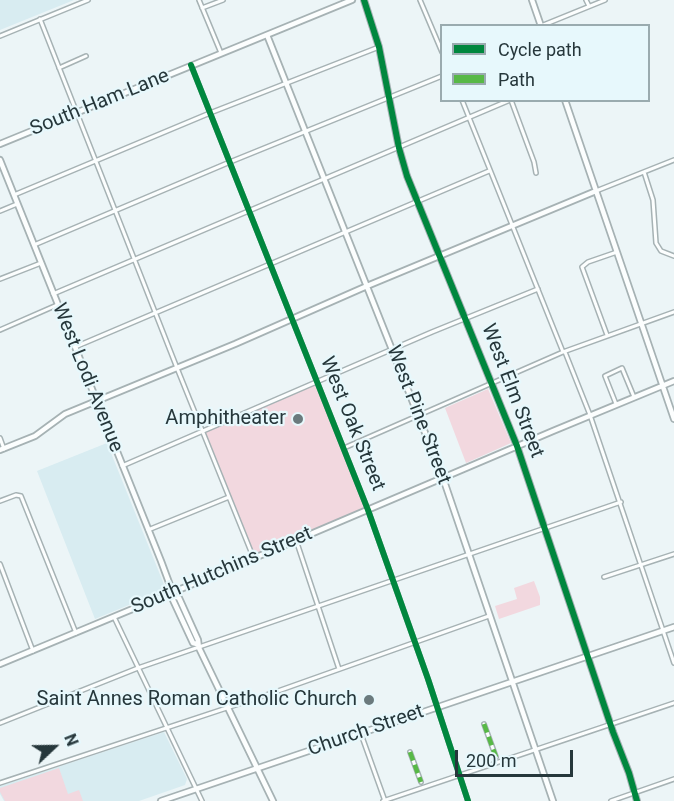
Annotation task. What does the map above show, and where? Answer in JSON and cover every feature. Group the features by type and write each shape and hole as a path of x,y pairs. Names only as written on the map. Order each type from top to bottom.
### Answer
{"street":[{"path":"0,36 88,0"},
{"path":"199,0 221,53"},
{"path":"202,8 222,0"},
{"name":"South Ham Lane","path":"0,144 352,0"},
{"name":"West Elm Street","path":"364,0 379,47 399,148 418,202 517,446 637,801"},
{"path":"420,0 440,50"},
{"path":"532,0 540,24"},
{"path":"586,0 589,6"},
{"path":"546,24 605,0"},
{"path":"40,19 254,559"},
{"name":"West Pine Street","path":"267,35 443,478 553,801"},
{"path":"14,195 210,113 379,47"},
{"path":"59,68 87,56"},
{"name":"West Oak Street","path":"191,65 368,510 468,801"},
{"path":"34,244 440,76"},
{"path":"463,102 590,415 674,663"},
{"path":"53,294 506,102"},
{"path":"512,102 536,173"},
{"path":"566,102 674,419"},
{"name":"West Lodi Avenue","path":"0,160 174,594 179,598 198,640 198,646 273,801"},
{"path":"0,438 2,450 35,436 56,419 96,401 367,286 674,160"},
{"path":"75,347 489,171"},
{"path":"644,172 653,200 656,243 661,251 674,256"},
{"path":"0,211 17,204"},
{"path":"608,335 582,267 588,262 617,252"},
{"path":"0,279 41,263"},
{"path":"122,466 538,289"},
{"path":"0,330 57,305"},
{"path":"344,448 564,352 674,312"},
{"path":"616,404 605,376 622,368 634,397"},
{"name":"South Hutchins Street","path":"0,664 114,616 174,594 296,540 674,381"},
{"path":"0,501 21,496 76,633"},
{"path":"148,530 229,497"},
{"path":"0,723 198,646 621,502"},
{"path":"296,540 339,669"},
{"path":"604,577 674,554"},
{"path":"0,564 33,651"},
{"path":"114,616 202,801"},
{"path":"0,783 167,728 490,616"},
{"name":"Church Street","path":"161,801 674,627"},
{"path":"361,734 384,801 674,703"},
{"path":"484,724 496,757"},
{"path":"410,752 421,782"},
{"path":"611,801 674,779"}],"shaded area":[{"path":"0,0 74,0 0,30"},
{"path":"317,383 368,510 254,559 203,432"},
{"path":"488,389 511,443 466,463 445,408"},
{"path":"107,443 165,587 158,593 95,619 37,471"},
{"path":"534,581 540,597 540,605 499,619 495,606 517,599 514,588"},
{"path":"164,732 187,779 185,785 139,801 4,801 0,794 0,786"},
{"path":"59,768 68,794 79,790 83,801 5,801 0,792 0,788"}],"marked path":[{"path":"484,724 496,757"},
{"path":"410,752 421,782"}],"cycle path":[{"path":"364,0 379,47 399,148 407,176 517,446 637,801"},
{"path":"191,65 368,510 428,679 468,801"}],"place":[{"name":"Amphitheater","path":"298,419"},
{"name":"Saint Annes Roman Catholic Church","path":"369,700"}]}
